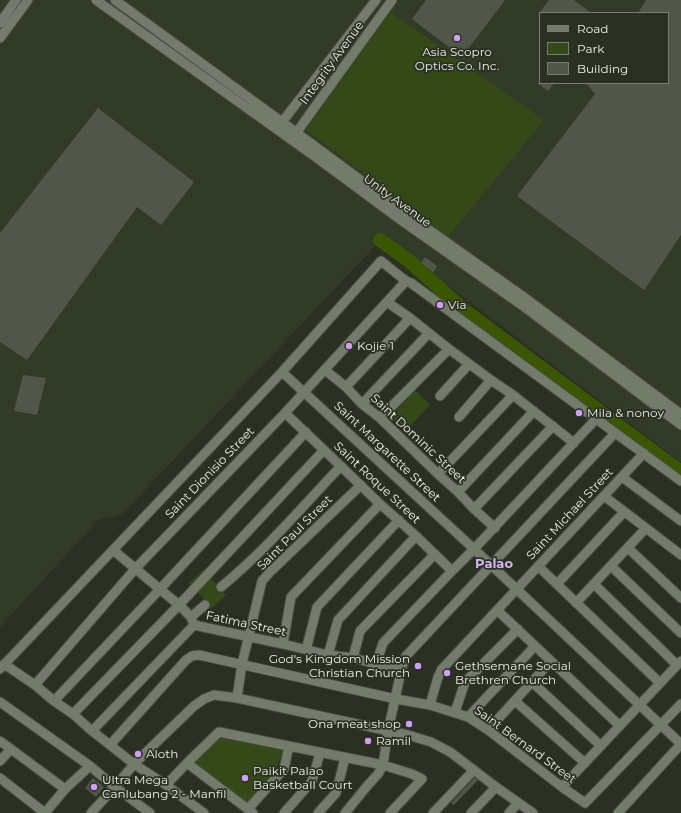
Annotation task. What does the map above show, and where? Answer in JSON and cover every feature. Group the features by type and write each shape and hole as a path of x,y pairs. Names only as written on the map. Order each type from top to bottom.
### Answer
{"street":[{"path":"0,23 16,0"},
{"path":"0,38 28,0"},
{"name":"Unity Avenue","path":"96,0 280,125 297,132 404,212 528,300 681,414"},
{"name":"Unity Avenue","path":"115,0 280,125 291,140 523,306 681,425"},
{"name":"Integrity Avenue","path":"280,125 376,0"},
{"name":"Integrity Avenue","path":"291,140 392,0"},
{"path":"204,813 134,764 35,685 2,667 282,372 381,261 406,281 411,283 681,481"},
{"name":"Saint Dionisio Street","path":"35,685 135,569 285,413 406,281"},
{"path":"387,302 513,395 574,443"},
{"path":"346,387 410,318"},
{"path":"362,404 429,333"},
{"path":"380,418 449,349"},
{"path":"440,396 469,364"},
{"name":"Saint Dominic Street","path":"325,370 346,387 362,404 380,418 495,528"},
{"name":"Saint Margarette Street","path":"282,372 517,589 681,744 618,813"},
{"path":"459,417 491,380"},
{"path":"438,474 513,395"},
{"path":"458,492 534,411"},
{"name":"Saint Roque Street","path":"285,413 452,571"},
{"path":"376,664 383,643 495,528 596,419"},
{"path":"474,509 554,426"},
{"path":"54,701 306,432"},
{"path":"345,813 378,774 383,765 388,731 402,667 406,656 615,433"},
{"path":"73,714 179,605 324,450"},
{"name":"Saint Michael Street","path":"430,705 438,677 442,669 644,453"},
{"path":"221,587 255,557 341,466"},
{"path":"622,477 681,521"},
{"name":"Saint Paul Street","path":"237,698 242,664 262,581 360,485"},
{"path":"604,496 681,555"},
{"path":"284,644 292,597 380,504"},
{"path":"557,584 624,512"},
{"path":"306,650 317,607 399,520"},
{"path":"576,603 646,528"},
{"path":"328,655 338,620 416,536"},
{"path":"628,548 681,598"},
{"name":"Fatima Street","path":"113,550 179,605 192,621 328,655 353,658 376,664 402,667"},
{"path":"353,658 360,631 435,554"},
{"path":"538,566 660,683"},
{"path":"611,566 681,633"},
{"path":"562,787 679,663 594,584"},
{"path":"92,731 205,605"},
{"path":"497,610 620,726"},
{"path":"455,712 465,682 518,629"},
{"path":"468,717 535,646"},
{"name":"Saint Bernard Street","path":"110,745 189,658 199,655 396,699 430,705 455,712 468,717 488,730 585,803 662,725"},
{"path":"488,730 551,661"},
{"path":"532,682 601,746"},
{"path":"91,813 134,764 194,706 204,699 214,695 237,698 388,731 431,742 456,756 533,813"},
{"path":"515,700 585,763"},
{"path":"0,702 90,766 150,813"},
{"path":"662,725 681,704"},
{"path":"166,785 187,762 219,732 383,765 412,774 422,779 390,813"},
{"path":"0,741 65,790"},
{"path":"187,762 250,811 284,769 289,746"},
{"path":"0,761 11,749"},
{"path":"284,813 312,781 320,753"},
{"path":"318,813 336,793 345,758"},
{"path":"0,778 45,813 65,790 90,766"},
{"path":"433,813 474,770"},
{"path":"471,813 496,787"},
{"path":"509,813 518,803"}],"shaded area":[{"path":"0,0 681,0 681,462 383,236 127,509 117,517 100,518 0,627"}],"green space":[{"path":"390,12 544,120 448,237 306,130"},
{"path":"415,390 430,405 405,431 390,417"},
{"path":"203,570 226,595 212,608 189,583"},
{"path":"224,738 283,750 275,773 246,805 195,763 216,740"}],"building":[{"name":"Asia Scopro Optics Co. Inc.","path":"426,0 505,0 462,57 412,19"},
{"path":"549,0 574,0 590,12 540,12"},
{"path":"646,0 681,0 681,235 644,290 517,196 595,94 587,84 669,84 669,12 639,12"},
{"path":"537,83 553,84 548,91"},
{"path":"98,108 194,182 161,225 137,207 27,360 0,342 0,233"},
{"path":"425,257 437,266 433,272 421,263"},
{"path":"23,375 46,378 37,415 14,411"},
{"name":"Ultra Mega Canlubang 2 - Manfil","path":"93,778 104,787 96,797 85,788"},
{"path":"474,778 478,780 454,805 451,803"}],"waterway":[{"path":"380,240 408,260 464,310 681,472"}],"place":[{"name":"Asia Scopro Optics Co. Inc.","path":"457,38"},
{"name":"Via","path":"440,305"},
{"name":"Kojie 1","path":"349,346"},
{"name":"Mila & nonoy","path":"579,413"},
{"name":"God's Kingdom Mission Christian Church","path":"418,666"},
{"name":"Gethsemane Social Brethren Church","path":"447,673"},
{"name":"Ona meat shop","path":"409,724"},
{"name":"Ramil","path":"368,741"},
{"name":"Aloth","path":"138,754"},
{"name":"Paikit Palao Basketball Court","path":"245,778"},
{"name":"Ultra Mega Canlubang 2 - Manfil","path":"94,787"}],"district":[{"name":"Palao","path":"494,564"}]}
